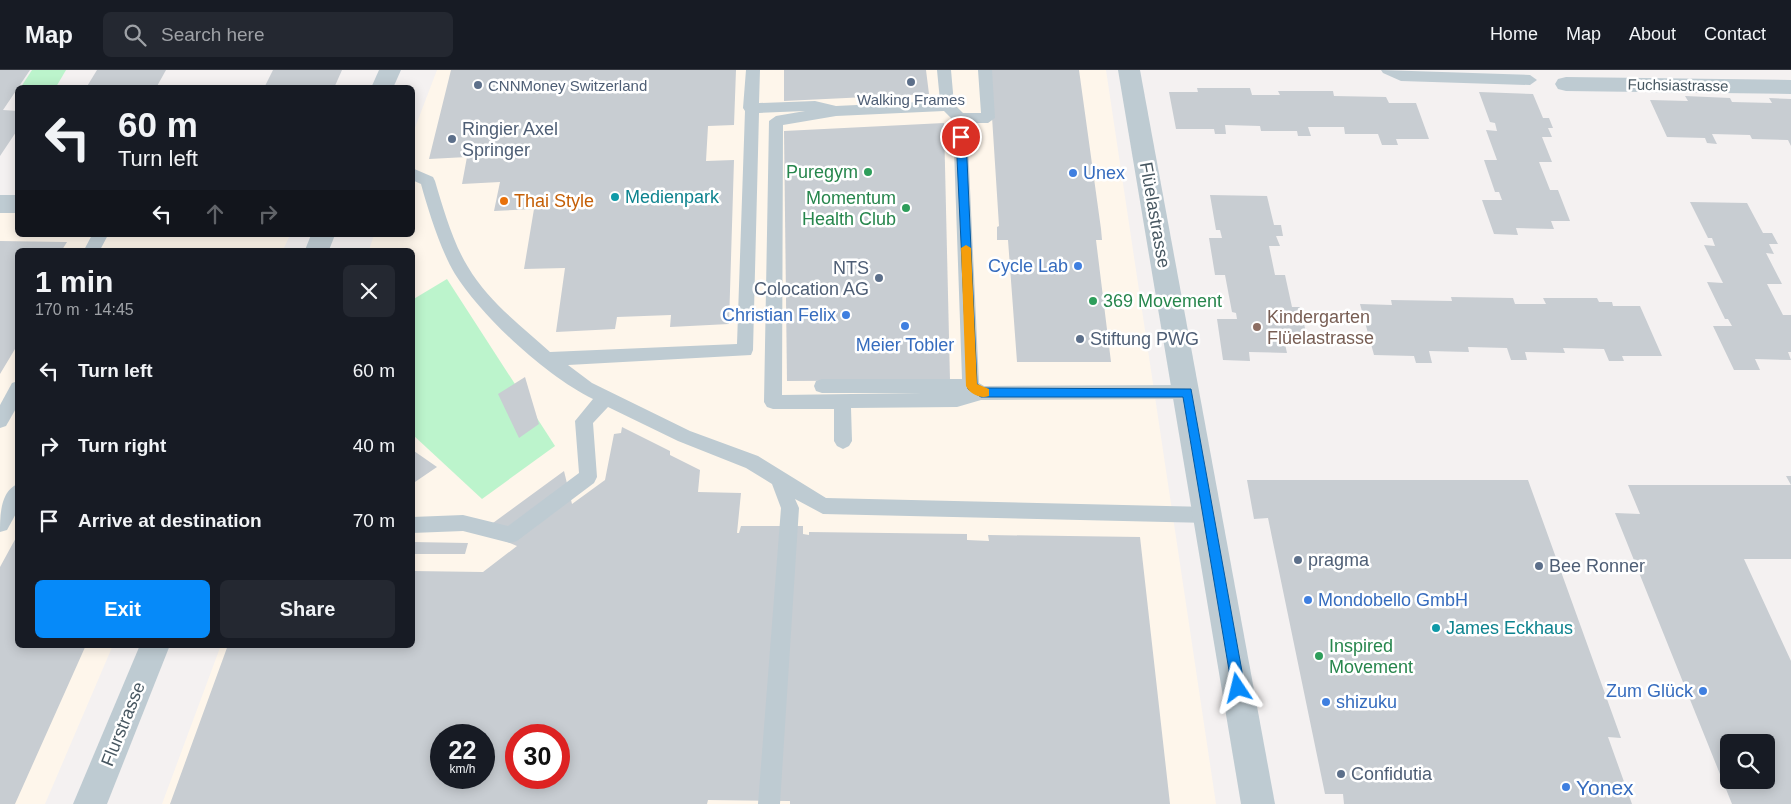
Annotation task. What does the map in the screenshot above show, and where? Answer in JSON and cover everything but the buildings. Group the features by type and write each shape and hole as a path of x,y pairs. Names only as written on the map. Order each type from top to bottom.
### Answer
{"street":[{"path":"383,85 390,70"},
{"name":"Flüelastrasse","path":"1129,70 1258,804"},
{"name":"Fuchsiastrasse","path":"1566,84 1791,86"},
{"path":"0,204 15,204"},
{"name":"Flurstrasse","path":"90,804 154,648"}],"lane":[{"path":"547,359 745,350 750,108 753,70"},
{"path":"944,70 947,106 960,118 988,118 985,70"},
{"path":"1388,70 1401,76 1530,80"},
{"path":"750,108 815,106 836,110"},
{"path":"947,106 836,110 776,121 773,402 958,400 976,389"},
{"path":"960,118 976,389"},
{"path":"415,174 428,181 435,208 461,270 496,314 547,359 586,388 684,436 752,462 823,506 1208,515"},
{"path":"822,386 1187,392"},
{"path":"0,421 15,394"},
{"path":"415,525 463,523 510,535 588,477 584,421 607,398"},
{"path":"842,401 843,441"},
{"path":"769,804 790,508 778,477"},
{"path":"0,524 15,497"}],"shaded area":[{"path":"437,70 1106,70 1216,804 162,804 220,648 415,648 415,248 370,248 373,237 415,237 415,128"},
{"path":"0,212 15,213 15,237 289,237 284,248 15,248 15,648 112,648 45,804 0,804"}],"green space":[{"path":"32,70 66,70 57,85 22,85"},
{"path":"447,279 555,446 482,499 415,437 415,298"}],"slow traffic":[{"path":"966,248 972,386 981,393 985,393"}],"place":[{"name":"Walking Frames","path":"911,82"},
{"name":"CNNMoney Switzerland","path":"478,85"},
{"name":"Ringier Axel Springer","path":"452,139"},
{"name":"Puregym","path":"868,172"},
{"name":"Unex","path":"1073,173"},
{"name":"Medienpark","path":"615,197"},
{"name":"Thai Style","path":"504,201"},
{"name":"Momentum Health Club","path":"906,208"},
{"name":"Cycle Lab","path":"1078,266"},
{"name":"NTS Colocation AG","path":"879,278"},
{"name":"369 Movement","path":"1093,301"},
{"name":"Christian Felix","path":"846,315"},
{"name":"Meier Tobler","path":"905,326"},
{"name":"Kindergarten Flüelastrasse","path":"1257,327"},
{"name":"Stiftung PWG","path":"1080,339"},
{"name":"pragma","path":"1298,560"},
{"name":"Bee Ronner","path":"1539,566"},
{"name":"Mondobello GmbH","path":"1308,600"},
{"name":"James Eckhaus","path":"1436,628"},
{"name":"Inspired Movement","path":"1319,656"},
{"name":"Zum Glück","path":"1703,691"},
{"name":"shizuku","path":"1326,702"},
{"name":"Confidutia","path":"1341,774"},
{"name":"Yonex","path":"1566,787"}],"route":[{"path":"961,137 972,386 981,393 1187,392 1238,688"}]}
